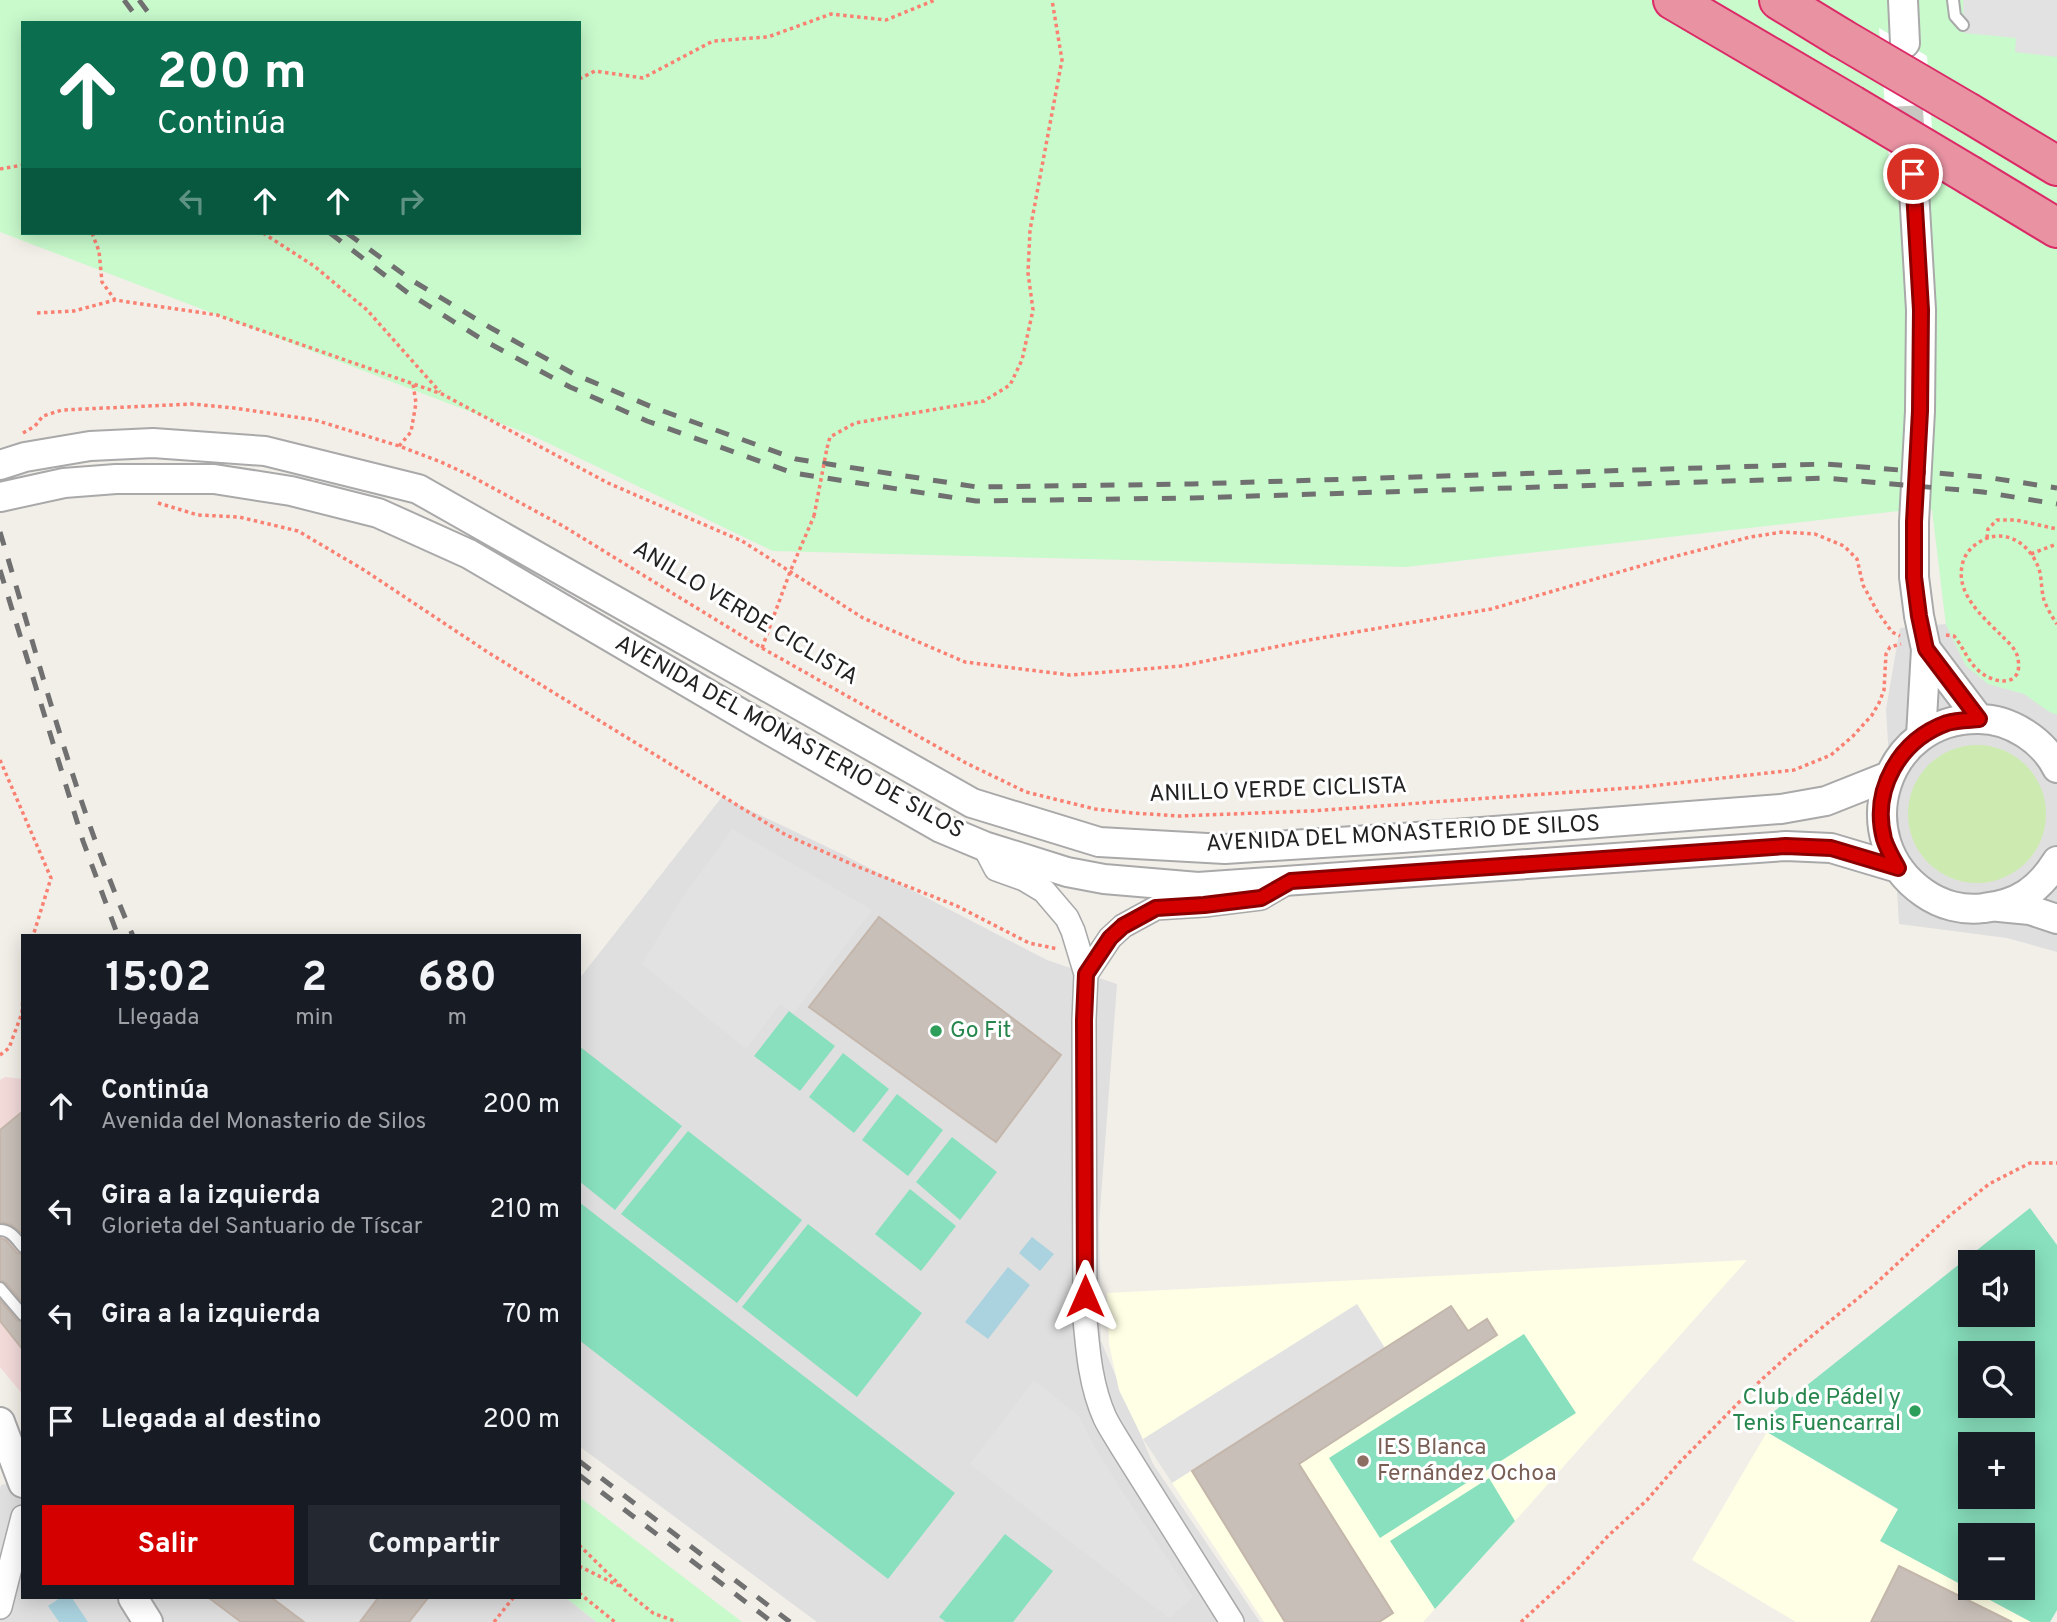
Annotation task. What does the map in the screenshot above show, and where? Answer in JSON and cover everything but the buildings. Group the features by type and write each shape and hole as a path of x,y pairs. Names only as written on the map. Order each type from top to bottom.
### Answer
{"highway":[{"path":"1673,0 2057,228"},
{"path":"1779,0 2057,166"}],"street":[{"path":"1903,0 1905,43"},
{"path":"1913,174 1921,310 1914,577 1919,616 1922,736"},
{"name":"AVENIDA DEL MONASTERIO DE SILOS","path":"0,465 25,457 90,446 153,443 265,451 418,489 972,803 1099,842 1225,849 1781,810 1826,802 1889,776"},
{"name":"AVENIDA DEL MONASTERIO DE SILOS","path":"0,497 64,483 116,479 214,480 304,494 378,513 469,554 941,828 984,846 1067,872 1104,879 1198,887 1786,846 1831,848 1898,868"},
{"path":"1920,644 1979,719"},
{"path":"2056,762 2021,730 2001,722 1979,719 1949,723 1922,736 1908,747 1889,776 1881,807 1884,839 1898,868 1922,892 1953,907 1976,909 1999,906 2020,899 2046,879 2057,861"},
{"path":"984,846 996,869 1035,885 1053,899 1073,931 1086,974 1085,1319 1094,1388 1105,1418 1122,1447 1232,1622"},
{"path":"1086,974 1110,938 1123,926 1156,908 1261,898 1291,881"},
{"path":"1999,906 2030,910 2057,919"},
{"path":"0,1402 21,1425"},
{"path":"0,1422 21,1478"},
{"path":"0,1607 15,1577 21,1532"},
{"path":"134,1599 148,1622"}],"lane":[{"path":"1953,0 1955,16 1964,25"},
{"path":"0,1230 13,1234 21,1244"},
{"path":"0,1288 21,1313"}],"path":[{"path":"581,78 595,71 643,78 713,41 768,37 831,15 886,20 935,0"},
{"path":"762,648 814,516 830,438 855,423 984,401 1010,384 1022,360 1033,310 1028,273 1030,230 1062,60 1052,0"},
{"path":"0,169 21,165"},
{"path":"93,235 99,251 102,282 115,300"},
{"path":"267,235 314,266 367,310 443,394"},
{"path":"37,313 74,311 115,300 217,315 443,394 608,483 742,541 863,618 965,662 1070,675 1181,666 1309,640 1491,609 1661,560 1750,537 1783,532 1815,534 1844,545 1857,559 1863,585 1892,632 1920,644 1948,635 1954,636 1969,661 1981,673 1996,682 2007,682 2014,676 2018,669 2018,657 1971,602 1961,571 1969,550 1987,538 2010,536 2031,554 2038,566 2045,603 2057,624"},
{"path":"399,446 411,432 416,403 413,384"},
{"name":"ANILLO VERDE CICLISTA","path":"20,434 35,426 43,416 62,410 192,404 315,420 399,446 469,475 563,526 762,648 966,763 1026,792 1095,809 1190,816 1310,811 1642,787 1794,770 1831,755 1872,715 1884,690 1886,654 1890,648 1920,644"},
{"path":"153,502 198,515 239,517 298,531 363,570 489,653 786,835 957,906 1029,943 1068,951"},
{"path":"1987,538 1988,529 1997,520 2016,520 2057,530"},
{"path":"2031,554 2057,544"},
{"path":"0,760 51,878 34,934"},
{"path":"0,1055 9,1048 21,1016"},
{"path":"1521,1622 1647,1500 1679,1463 1760,1381 1873,1286 1948,1217 1989,1184 2030,1163 2057,1163"},
{"path":"581,1547 653,1613 677,1622"},
{"path":"581,1567 624,1589"},
{"path":"581,1595 615,1622"},
{"path":"494,1622 512,1599"}],"shaded area":[{"path":"1963,0 2057,0 2057,57 2015,52 2016,38 1964,33"},
{"path":"1931,495 2057,514 2057,952 2007,938 1899,924 1886,709 1900,628 1946,624"},
{"path":"722,797 840,853 1047,960 1117,984 1099,1224 1101,1341 1153,1464 1260,1622 817,1622 581,1447 581,976"},
{"path":"732,829 872,910 794,1013 780,1004 746,1049 642,964 680,901"},
{"path":"5,1077 21,1079 21,1393 0,1367 0,1080"},
{"name":"IES Blanca Fernández Ochoa","path":"1747,1260 1423,1622 1264,1622 1143,1439 1119,1390 1109,1344 1107,1293"},
{"path":"1357,1304 1385,1348 1172,1483 1143,1439"},
{"path":"1034,1380 1079,1416 1120,1488 1193,1597 1169,1618 970,1464"},
{"path":"1767,1432 1898,1510 1881,1541 1958,1583 1958,1600 1990,1600 2031,1622 1796,1622 1692,1560"},
{"path":"21,1481 21,1599 567,1599 597,1622 0,1622 1,1485"}],"green space":[{"path":"0,0 2057,0 2057,715 2024,694 1988,684 1966,666 1946,625 1932,510 1925,508 1406,567 773,551 531,435 0,232"},
{"path":"1977,745 2004,750 2026,765 2041,787 2046,814 2041,841 2026,863 2004,878 1977,883 1950,878 1928,863 1913,841 1908,814 1913,787 1928,765 1950,750"},
{"path":"789,1011 835,1046 800,1091 754,1056"},
{"path":"581,1048 682,1126 615,1210 581,1183"},
{"path":"843,1053 889,1089 854,1133 809,1097"},
{"path":"897,1094 943,1130 908,1176 862,1140"},
{"path":"688,1131 802,1220 737,1303 621,1214"},
{"path":"952,1137 997,1172 960,1220 916,1182"},
{"path":"910,1189 956,1226 921,1271 875,1234"},
{"path":"581,1204 955,1493 888,1579 581,1342"},
{"name":"Club de Pádel y Tenis Fuencarral","path":"2030,1208 2057,1245 2057,1610 2050,1622 2031,1622 1990,1600 2035,1600 2035,1523 1958,1523 1958,1583 1880,1541 1898,1509 1767,1432 1767,1417 1958,1265 1958,1327 2035,1327 2035,1250 1977,1250"},
{"path":"808,1224 922,1313 857,1397 742,1307"},
{"path":"1524,1334 1576,1413 1380,1538 1329,1458"},
{"path":"1489,1478 1515,1521 1435,1609 1390,1541"},
{"path":"581,1499 742,1622 597,1622 567,1599 581,1599"},
{"path":"1005,1534 1053,1571 1013,1622 946,1622 939,1617"}],"water":[{"path":"1032,1237 1054,1254 1040,1271 1019,1253"},
{"path":"1008,1267 1030,1285 988,1339 965,1322"},
{"path":"58,1599 73,1599 88,1622 59,1622 48,1606"}],"pier":[{"path":"1879,28 1927,56 1936,188 1889,160"}],"tunnel":[{"path":"1906,64 1912,156"}],"railway":[{"path":"124,0 140,21"},
{"path":"139,0 155,21"},
{"path":"333,235 408,293 483,340 570,387 647,421 793,473 976,501 1192,498 1826,478 1983,492 2057,504"},
{"path":"350,235 413,281 491,328 574,374 652,407 796,459 977,487 1192,484 1826,464 1985,477 2057,488"},
{"path":"0,532 77,787 132,934"},
{"path":"0,570 83,841 117,934"},
{"path":"581,1463 790,1622"},
{"path":"581,1477 772,1622"}],"place":[{"name":"Go Fit","path":"936,1031"},
{"name":"Club de Pádel y Tenis Fuencarral","path":"1915,1411"},
{"name":"IES Blanca Fernández Ochoa","path":"1363,1461"}],"route":[{"path":"1085,1296 1086,974 1110,938 1139,916 1167,906 1204,905 1261,898 1291,881 1786,846 1831,848 1898,868 1884,839 1881,807 1889,776 1897,761 1908,747 1922,736 1949,723 1979,719 1926,649 1914,577 1921,310 1913,174"}]}
